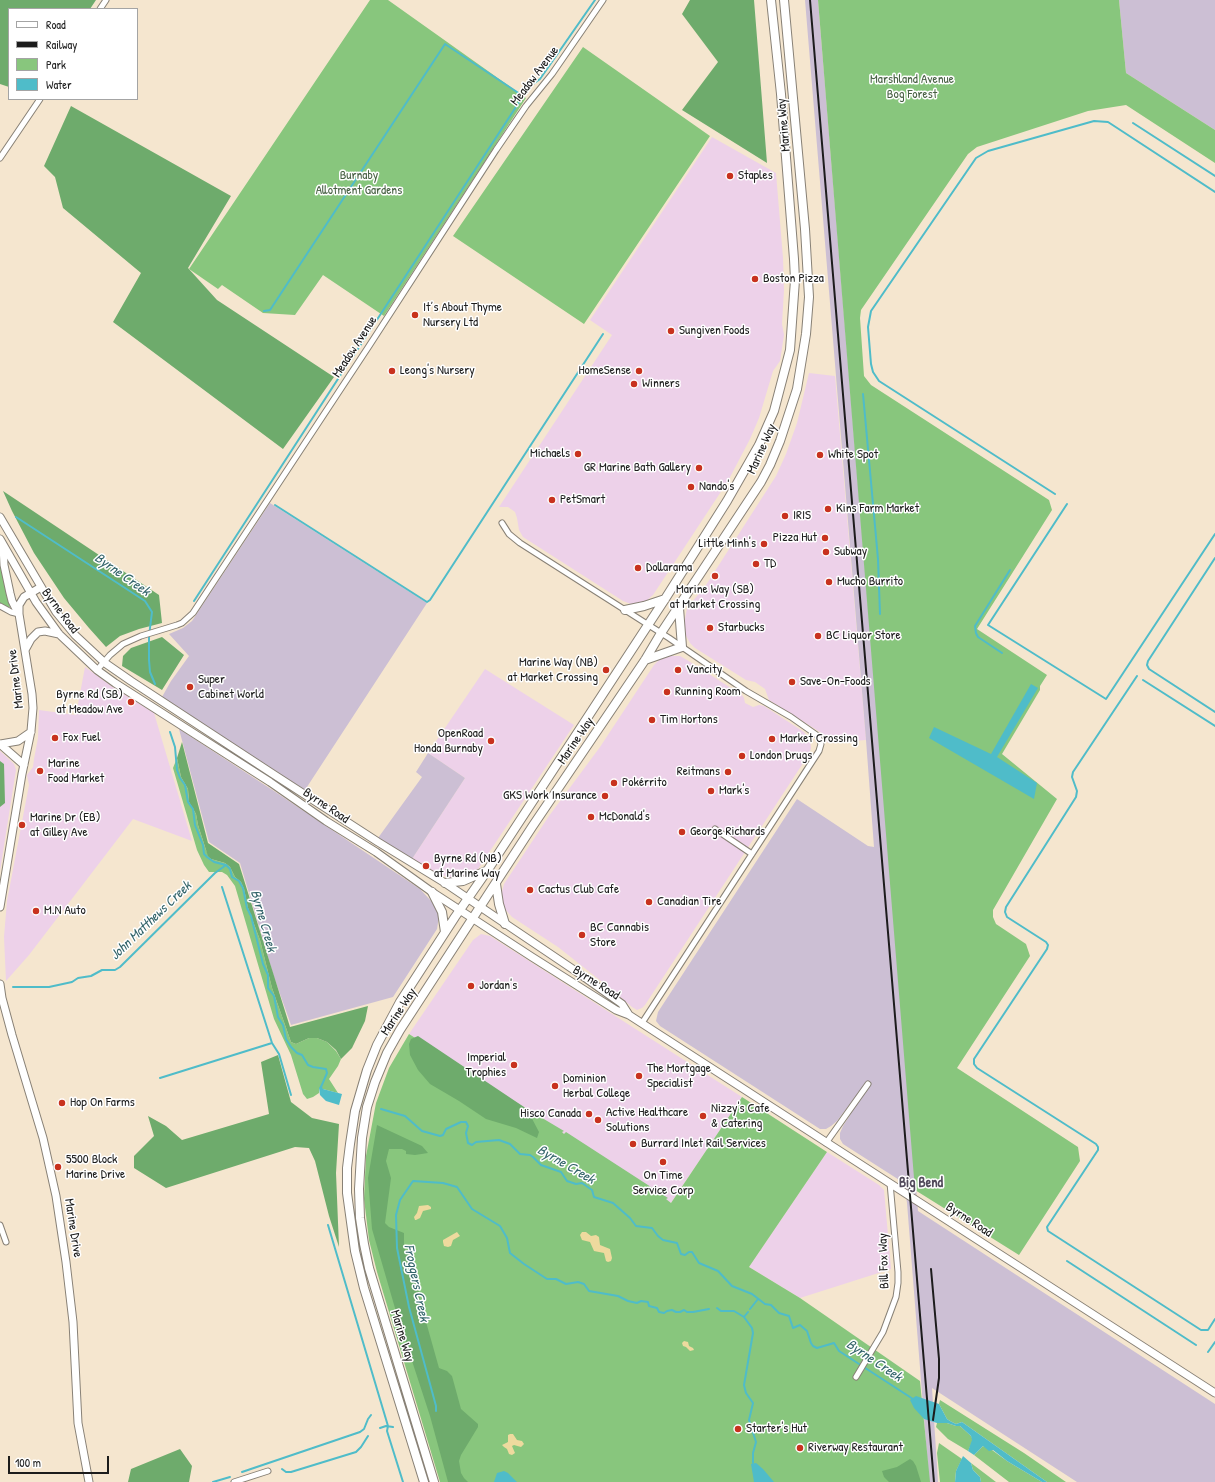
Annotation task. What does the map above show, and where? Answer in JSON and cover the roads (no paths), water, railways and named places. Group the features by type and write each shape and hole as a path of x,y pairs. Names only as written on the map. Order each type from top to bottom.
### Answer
{"main road":[{"name":"Marine Way","path":"424,1482 364,1288 355,1250 347,1193 347,1168 355,1111 367,1070 377,1045 400,1002 459,910 487,871 665,599 727,501 759,445 774,411 790,350 794,298 794,259 781,94 771,0"},
{"name":"Marine Way","path":"434,1482 369,1268 360,1218 359,1166 367,1107 387,1053 400,1030 761,482 780,441 795,396 803,360 809,297 808,264 784,0"},
{"path":"625,610 665,599"},
{"path":"645,660 682,648 679,608"},
{"path":"445,883 463,881 487,871"},
{"path":"496,884 499,904 505,924"},
{"path":"432,892 442,912 445,932"}],"street":[{"name":"Meadow Avenue","path":"97,670 110,655 123,644 141,636 182,623 193,613 359,362 496,150 526,106 552,74 603,0"},
{"path":"0,158 39,100"},
{"name":"Byrne Road","path":"0,517 56,612 75,635 104,663 378,842 445,883 617,1000 622,1004 629,1015"},
{"path":"502,523 509,534 520,543 661,633 746,691 791,717 818,736 821,744 819,751 642,1023"},
{"name":"Byrne Road","path":"1,541 40,608 59,634 97,670 115,683 270,782 326,821 376,852 459,910 616,1010 629,1015 642,1023 1215,1393"},
{"name":"Marine Drive","path":"0,907 31,731 33,708 25,650 18,614 10,593 1,541"},
{"path":"0,606 10,612 18,614 18,605 23,599 31,592 41,587"},
{"path":"25,650 38,632 45,631 59,634"},
{"path":"0,744 18,741 31,731"},
{"path":"0,744 24,765"},
{"path":"715,829 752,854"},
{"name":"Marine Drive","path":"0,984 1,998 43,1138 54,1187 66,1262 73,1322 78,1423 89,1482"},
{"path":"826,1143 868,1084"},
{"name":"Bill Fox Way","path":"856,1377 870,1355 888,1321 896,1297 898,1283 890,1184"},
{"path":"0,1225 6,1242"},
{"path":"234,1482 268,1471"}],"water":[{"path":"1031,684 1038,688 997,757 1037,783 1034,799 929,738 934,727 991,754"},
{"path":"321,1085 323,1089 342,1094 339,1105 326,1101 320,1095 319,1088"},
{"path":"916,1396 939,1404 947,1419 956,1424 962,1422 1047,1482 1042,1482 1007,1461 993,1450 989,1451 983,1446 974,1455 968,1451 972,1440 971,1436 960,1426 947,1423 937,1423 924,1419 914,1408 910,1400"},
{"path":"963,1456 971,1463 973,1470 980,1477 981,1482 955,1482 956,1471"},
{"path":"756,1463 774,1482 754,1482 751,1464"},
{"path":"504,1471 517,1482 494,1482 497,1473"}],"waterway":[{"path":"350,361 529,87 540,79 595,0"},
{"path":"264,311 270,310 445,44 523,96"},
{"path":"1055,494 879,381 873,372 871,364 868,327 871,311 976,158 988,151 1094,121 1108,122 1215,192"},
{"path":"1133,123 1215,176"},
{"path":"275,505 427,602 430,600 603,334"},
{"path":"194,601 347,365"},
{"path":"863,394 878,559 880,614"},
{"path":"1067,504 988,625 1106,699 1215,534"},
{"name":"Byrne Creek","path":"16,517 145,601 152,612 149,636 149,660 150,672 155,684"},
{"path":"1215,558 1148,661 1147,665 1149,669 1215,712"},
{"path":"1002,653 978,637 975,626 1010,570"},
{"path":"1137,676 1073,772 1072,777 1077,791 1076,797 1006,907 1005,912 1007,917 1046,942 1048,945 1047,949 974,1059 974,1064 977,1068 1096,1144 1098,1147 1098,1150 1047,1227 1048,1231 1201,1330 1208,1330 1215,1319"},
{"path":"1143,680 1215,726"},
{"name":"Byrne Creek","path":"170,732 175,747 177,770 185,785 188,802 193,809 195,825 203,845 204,854 214,862 226,865 230,869 232,877 239,881 243,888 247,908 251,916 263,964 268,975 268,988 274,996 278,1017 283,1025 286,1039 291,1047 297,1053 302,1055 308,1065 326,1069 327,1073 321,1087"},
{"name":"John Matthews Creek","path":"13,987 49,987 72,982 78,978 91,976 102,970 115,970 120,967 215,873 226,865"},
{"path":"222,887 272,1043 279,1054 291,1095"},
{"path":"160,1078 272,1043"},
{"name":"Byrne Creek","path":"381,1109 405,1116 422,1131 440,1136 443,1135 446,1129 461,1122 466,1122 468,1126 466,1133 468,1143 472,1145 476,1142 499,1140 510,1144 520,1154 530,1155 541,1165 561,1172 567,1181 576,1184 582,1183 592,1190 594,1197 613,1203 630,1218 636,1226 652,1228 663,1240 677,1243 681,1254 685,1255 692,1252 699,1263 718,1271 732,1286 752,1294 765,1304 771,1305 779,1313 789,1316 793,1328 800,1325 807,1331 813,1346 817,1348 834,1343 839,1351 913,1399"},
{"name":"Froggers Creek","path":"436,1411 436,1406 409,1307 397,1248 396,1215 400,1200 413,1181 443,1183 457,1187 472,1209 500,1226 507,1238 510,1253 547,1279 556,1279 566,1284 578,1282 584,1284 589,1291 618,1296 628,1301 637,1303 641,1301 648,1302 649,1306 657,1308 659,1312 664,1313 672,1310 676,1312 684,1310 687,1312 693,1312 709,1309"},
{"path":"328,1225 388,1426 387,1431 403,1482"},
{"path":"1067,1261 1196,1345"},
{"name":"Froggers Creek","path":"750,1309 758,1299"},
{"path":"717,1308 721,1311 734,1311 744,1317 752,1328 753,1333 744,1385 746,1393 753,1403 749,1420 756,1442 753,1453 753,1463"},
{"name":"Froggers Creek","path":"744,1317 748,1312"},
{"path":"1208,1352 1215,1342"},
{"path":"242,1472 360,1432 364,1429 371,1415"},
{"name":"Froggers Creek","path":"380,1428 386,1426 393,1427"},
{"path":"282,1469 286,1472 291,1472 356,1452 368,1436"},
{"path":"213,1482 230,1477"}],"railway":[{"path":"810,0 934,1482"},
{"path":"931,1269 939,1359 939,1378 933,1420"}],"place":[{"name":"Staples","path":"730,176"},
{"name":"Boston Pizza","path":"755,279"},
{"name":"It’s About Thyme Nursery Ltd","path":"415,315"},
{"name":"Sungiven Foods","path":"671,331"},
{"name":"Leong's Nursery","path":"392,371"},
{"name":"HomeSense","path":"639,371"},
{"name":"Winners","path":"634,384"},
{"name":"Michaels","path":"578,454"},
{"name":"White Spot","path":"820,455"},
{"name":"GR Marine Bath Gallery","path":"699,468"},
{"name":"Nando's","path":"691,487"},
{"name":"PetSmart","path":"552,500"},
{"name":"Kins Farm Market","path":"828,509"},
{"name":"IRIS","path":"785,516"},
{"name":"Pizza Hut","path":"825,538"},
{"name":"Little Minh's","path":"764,544"},
{"name":"Subway","path":"826,552"},
{"name":"TD","path":"756,564"},
{"name":"Dollarama","path":"638,568"},
{"name":"Marine Way (SB) at Market Crossing","path":"715,576"},
{"name":"Mucho Burrito","path":"829,582"},
{"name":"Starbucks","path":"710,628"},
{"name":"BC Liquor Store","path":"818,636"},
{"name":"Marine Way (NB) at Market Crossing","path":"606,670"},
{"name":"Vancity","path":"678,670"},
{"name":"Save-On-Foods","path":"792,682"},
{"name":"Super Cabinet World","path":"190,687"},
{"name":"Running Room","path":"667,692"},
{"name":"Byrne Rd (SB) at Meadow Ave","path":"131,702"},
{"name":"Tim Hortons","path":"652,720"},
{"name":"Fox Fuel","path":"55,738"},
{"name":"Market Crossing","path":"772,739"},
{"name":"OpenRoad Honda Burnaby","path":"491,741"},
{"name":"London Drugs","path":"742,756"},
{"name":"Marine Food Market","path":"40,771"},
{"name":"Reitmans","path":"728,772"},
{"name":"Pokérrito","path":"614,783"},
{"name":"Mark's","path":"711,791"},
{"name":"GKS Work Insurance","path":"605,796"},
{"name":"McDonald's","path":"591,817"},
{"name":"Marine Dr (EB) at Gilley Ave","path":"22,825"},
{"name":"George Richards","path":"682,832"},
{"name":"Byrne Rd (NB) at Marine Way","path":"426,866"},
{"name":"Cactus Club Cafe","path":"530,890"},
{"name":"Canadian Tire","path":"649,902"},
{"name":"M.N Auto","path":"36,911"},
{"name":"BC Cannabis Store","path":"582,935"},
{"name":"Jordan's","path":"471,986"},
{"name":"Imperial Trophies","path":"514,1065"},
{"name":"The Mortgage Specialist","path":"639,1076"},
{"name":"Dominion Herbal College","path":"555,1086"},
{"name":"Hop On Farms","path":"62,1103"},
{"name":"Hisco Canada","path":"589,1114"},
{"name":"Nizzy's Cafe & Catering","path":"703,1116"},
{"name":"Active Healthcare Solutions","path":"598,1120"},
{"name":"Burrard Inlet Rail Services","path":"633,1144"},
{"name":"On Time Service Corp","path":"663,1162"},
{"name":"5500 Block Marine Drive","path":"58,1167"},
{"name":"Starter's Hut","path":"738,1429"},
{"name":"Riverway Restaurant","path":"800,1448"}],"district":[{"name":"Big Bend","path":"921,1183"}],"park label":[{"name":"Marshland Avenue Bog Forest","path":"912,88"},
{"name":"Burnaby Allotment Gardens","path":"359,184"}]}
